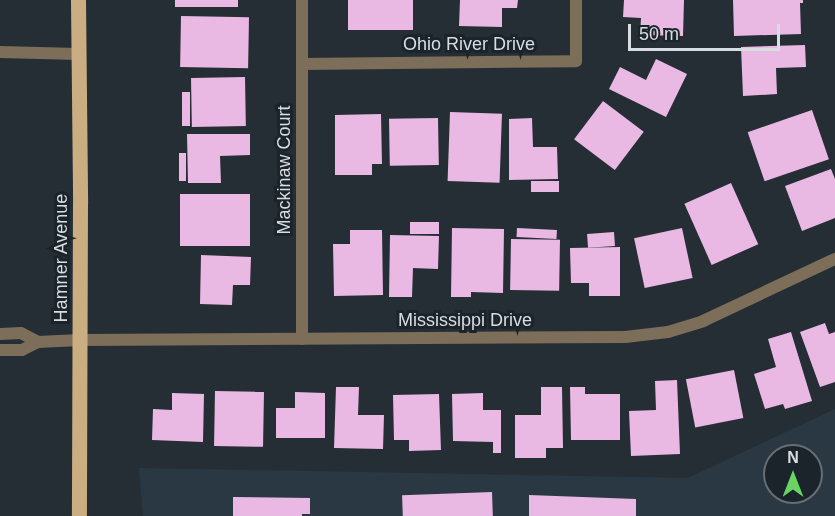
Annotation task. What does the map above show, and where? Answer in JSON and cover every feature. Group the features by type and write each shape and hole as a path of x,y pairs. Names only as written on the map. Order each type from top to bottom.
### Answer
{"main road":[{"name":"Hamner Avenue","path":"78,0 79,516"}],"street":[{"name":"Mackinaw Court","path":"302,0 302,339"},
{"name":"Ohio River Drive","path":"302,64 576,61 576,0"},
{"path":"0,52 78,54"},
{"name":"Mississippi Drive","path":"38,342 625,337 668,332 703,321 835,259"},
{"path":"0,334 21,333 38,342"},
{"path":"0,350 22,350 38,342"}],"shaded area":[{"path":"835,409 835,516 143,516 139,468 688,478"}],"building":[{"path":"175,0 238,0 238,7 175,7"},
{"path":"348,0 413,0 413,30 348,30"},
{"path":"460,0 518,0 517,8 502,8 502,27 459,26"},
{"path":"624,0 684,0 683,36 640,35 641,18 623,17"},
{"path":"733,0 803,0 803,3 800,3 801,34 734,36"},
{"path":"181,16 249,17 248,68 180,67"},
{"path":"805,45 806,67 776,68 777,94 743,96 741,47"},
{"path":"656,59 687,74 666,117 609,89 620,67 646,80"},
{"path":"245,77 246,126 192,127 191,78"},
{"path":"182,92 190,92 190,126 182,126"},
{"path":"603,101 644,132 615,170 574,139"},
{"path":"812,110 829,159 765,181 748,132"},
{"path":"450,112 502,114 500,183 448,181"},
{"path":"381,114 382,164 372,164 372,175 335,175 335,115"},
{"path":"438,118 439,165 390,166 389,119"},
{"path":"532,118 533,147 557,147 558,179 509,180 509,119"},
{"path":"187,134 250,134 250,155 220,156 221,183 188,183"},
{"path":"179,153 186,153 186,181 179,181"},
{"path":"831,169 835,179 835,218 802,231 785,186"},
{"path":"531,181 559,181 559,192 531,192"},
{"path":"731,183 758,244 712,265 684,204"},
{"path":"180,194 250,194 250,246 180,246"},
{"path":"410,222 439,222 439,234 410,234"},
{"path":"452,228 504,229 503,293 471,292 471,297 451,297"},
{"path":"517,228 557,230 556,239 517,237"},
{"path":"682,228 693,278 645,288 634,238"},
{"path":"350,230 382,230 383,295 334,296 333,244 350,244"},
{"path":"614,232 615,246 588,248 587,234"},
{"path":"390,235 439,236 438,269 413,268 412,297 389,297"},
{"path":"511,239 560,240 559,291 510,290"},
{"path":"620,247 620,296 589,296 589,283 571,283 570,248"},
{"path":"201,255 251,257 250,285 233,285 232,305 200,304"},
{"path":"825,323 829,334 835,332 835,382 820,387 800,332"},
{"path":"791,332 812,401 785,409 783,404 765,409 754,374 776,367 768,339"},
{"path":"734,370 743,418 695,427 686,379"},
{"path":"677,380 680,454 631,456 629,411 656,410 655,381"},
{"path":"336,387 359,387 358,415 384,415 383,449 334,448"},
{"path":"541,387 562,387 563,448 546,448 546,458 515,458 515,415 541,415"},
{"path":"570,387 585,387 585,394 620,394 620,440 571,440"},
{"path":"215,391 264,392 263,447 214,446"},
{"path":"295,392 325,393 325,438 276,438 276,408 295,408"},
{"path":"172,393 204,394 203,442 152,440 153,409 172,410"},
{"path":"483,393 483,410 501,410 501,453 493,453 493,442 453,441 452,394"},
{"path":"439,394 441,450 409,451 409,440 394,440 393,395"},
{"path":"492,492 493,516 403,516 402,495"},
{"path":"529,495 636,499 636,516 529,516"},
{"path":"233,497 310,498 310,514 233,516"}]}
